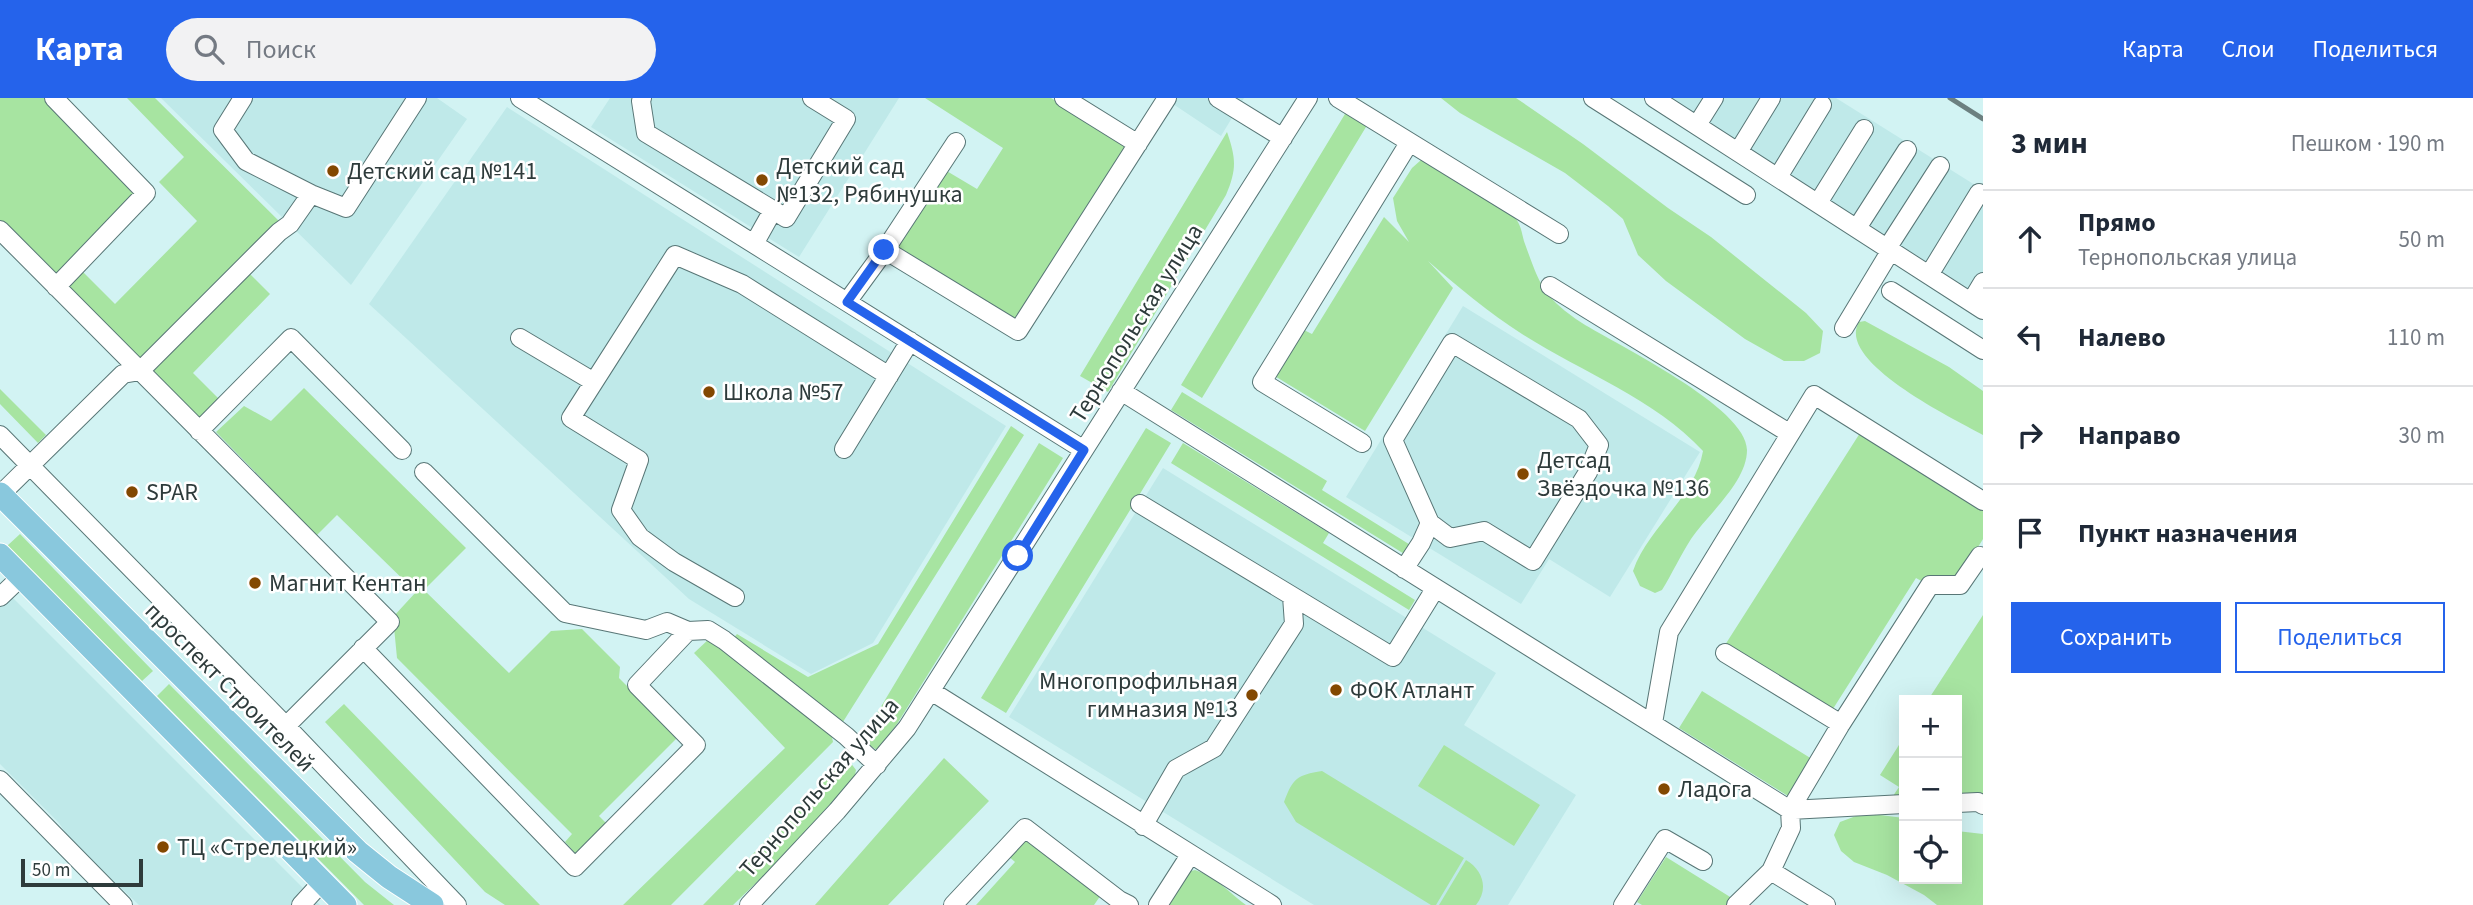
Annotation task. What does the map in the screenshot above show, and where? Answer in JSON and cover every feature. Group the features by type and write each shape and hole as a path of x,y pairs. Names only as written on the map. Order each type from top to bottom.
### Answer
{"main road":[{"name":"проспект Строителей","path":"0,494 358,852 388,877 432,905"},
{"path":"0,555 345,905"}],"street":[{"path":"54,98 146,193 56,287"},
{"path":"243,98 223,130 246,161 311,194 346,208 417,98"},
{"path":"642,98 646,133 786,218 846,119 812,98"},
{"path":"1064,98 1138,144"},
{"path":"884,250 1018,331 1167,98"},
{"path":"1218,98 1283,138"},
{"name":"Тернопольская улица","path":"748,905 877,765 907,728 1308,98"},
{"path":"1338,98 1559,234"},
{"path":"1593,98 1746,195"},
{"path":"1697,125 1714,98"},
{"path":"1738,152 1771,98"},
{"path":"1657,99 1977,306 1983,282"},
{"path":"527,100 1084,450"},
{"path":"1777,177 1822,105"},
{"path":"1818,203 1864,129"},
{"path":"847,302 956,142"},
{"path":"1362,443 1262,382 1409,143"},
{"path":"1857,228 1907,150"},
{"path":"1844,328 1940,166"},
{"path":"1929,275 1979,193"},
{"path":"0,494 123,374 140,371 290,224 311,194"},
{"path":"754,244 773,210"},
{"path":"0,230 390,622 286,726"},
{"path":"734,597 674,562 640,537 621,510 639,460 571,418 675,255 742,284 888,376"},
{"path":"1550,286 1789,433"},
{"path":"1891,291 1983,350"},
{"path":"199,431 291,338 402,450"},
{"path":"520,338 594,382"},
{"path":"844,449 910,341"},
{"path":"1404,569 1430,523 1393,440 1452,343 1579,419 1599,445 1588,472 1533,561 1484,531 1450,537 1430,523"},
{"path":"1121,391 1790,810 1899,804"},
{"path":"1653,723 1669,632 1814,395 1983,501"},
{"path":"0,435 286,726 457,905"},
{"path":"424,472 565,613 646,630 667,622 688,631 708,630 846,736 877,765"},
{"path":"1140,504 1393,657 1435,589"},
{"path":"1736,905 1771,871 1791,828 1790,810 1841,724 1930,585 1959,585 1980,556 1983,557"},
{"path":"0,597 21,577"},
{"path":"1143,826 1176,769 1214,748 1294,624 1292,596"},
{"path":"363,648 575,867 696,745 638,685 688,631"},
{"path":"1726,653 1841,724"},
{"path":"931,691 1264,903"},
{"path":"0,780 123,905"},
{"path":"1962,803 1978,802 1983,805"},
{"path":"953,905 1025,828 1129,905"},
{"path":"1626,904 1665,839 1703,861"},
{"path":"1158,905 1190,855"},
{"path":"1771,871 1826,905"},
{"path":"301,905 323,881"}],"shaded area":[{"name":"Детский сад №141","path":"161,98 437,98 467,119 351,285"},
{"name":"Детский сад №132, Рябинушка","path":"610,98 899,98 799,257 591,127"},
{"path":"1164,98 1244,98 1221,136"},
{"path":"1645,98 1836,98 1983,190 1983,316"},
{"name":"Школа №57","path":"507,107 1006,426 873,643 811,674 689,599 369,304"},
{"name":"Детсад Звёздочка №136","path":"1463,306 1700,452 1610,597 1549,559 1521,604 1346,497"},
{"name":"Многопрофильная гимназия №13","path":"1163,468 1496,673 1464,725 1576,795 1508,905 1314,905 1009,717"},
{"path":"10,595 320,905 139,905 71,841 59,823 0,764 0,605"}],"green space":[{"path":"0,98 51,98 142,192 56,278 0,222"},
{"path":"127,98 155,98 282,224 142,363 64,286 81,270 115,304 197,221 159,182 184,157"},
{"path":"925,98 1051,98 1126,145 1016,321 897,246 945,170 977,189 1003,148"},
{"path":"1441,98 1516,98 1711,237 1806,313 1823,331 1820,353 1804,361 1784,361 1745,339 1666,281 1638,255 1623,219 1608,206 1565,173 1460,113"},
{"path":"1348,109 1369,122 1202,398 1181,385"},
{"path":"1227,132 1234,164 1226,195 1108,392 1080,376"},
{"path":"1421,160 1432,163 1477,188 1508,210 1520,225 1539,280 1559,305 1582,323 1704,397 1726,415 1741,433 1747,450 1741,474 1691,539 1662,590 1655,593 1640,586 1633,571 1649,540 1691,483 1703,451 1684,432 1640,401 1510,326 1428,261 1453,288 1365,431 1273,375 1302,329 1312,334 1384,217 1409,242 1397,221 1393,198 1412,168"},
{"path":"247,271 270,294 193,373 220,400 199,421 148,371"},
{"path":"1865,321 1949,367 1983,391 1983,435 1902,388 1881,371 1864,354 1856,338 1859,322"},
{"path":"304,388 466,548 424,590 509,673 551,631 582,629 620,667 619,678 678,737 599,816 607,824 576,854 565,842 572,834 397,658 393,617 416,592 337,515 312,540 268,497 268,485 216,432 244,406 271,421"},
{"path":"0,389 46,435 38,443 0,404"},
{"path":"1182,392 1327,481 1322,490 1412,546 1406,555 1171,410"},
{"path":"1011,426 1024,435 841,725 731,641 737,634 808,677 878,644"},
{"path":"1146,428 1171,443 1006,713 981,698"},
{"path":"1860,433 1983,511 1983,539 1959,578 1925,583 1916,578 1831,712 1725,645"},
{"path":"1039,443 1063,458 897,724 877,750 861,740"},
{"path":"1183,443 1329,533 1323,543 1415,600 1409,610 1171,463"},
{"path":"20,534 153,671 142,681 7,546"},
{"path":"1983,615 1983,796 1962,797 1962,695 1931,695"},
{"path":"710,638 830,728 833,742 671,905 623,905 785,748 694,653"},
{"path":"169,684 365,882 394,905 364,905 157,696"},
{"path":"1702,691 1812,759 1788,796 1679,728"},
{"path":"344,704 540,905 505,905 485,892 325,722"},
{"path":"1444,745 1540,805 1514,846 1418,786"},
{"path":"1899,745 1899,787 1880,775"},
{"path":"847,758 856,770 854,779 806,835 733,905 703,905"},
{"path":"944,758 989,801 888,905 815,905"},
{"path":"1322,771 1464,858 1436,905 1431,905 1296,822 1284,802 1290,788 1301,776"},
{"path":"1899,787 1899,799 1891,799"},
{"path":"1864,813 1899,817 1899,881 1854,862 1841,851 1834,835 1840,822"},
{"path":"1962,832 1983,834 1983,905 1937,905 1904,884 1962,884"},
{"path":"1025,835 1103,892 1094,905 976,905 1015,862 1006,854"},
{"path":"1666,857 1735,900 1729,905 1642,905 1637,902"},
{"path":"1466,860 1480,874 1483,886 1480,899 1476,905 1439,905"},
{"path":"1195,870 1216,881 1246,905 1164,905 1187,872"}],"railway":[{"path":"1950,98 1983,119"}],"place":[{"name":"Детский сад №141","path":"333,171"},
{"name":"Детский сад №132, Рябинушка","path":"762,180"},
{"name":"Школа №57","path":"709,392"},
{"name":"Детсад Звёздочка №136","path":"1523,474"},
{"name":"SPAR","path":"132,492"},
{"name":"Магнит Кентан","path":"255,583"},
{"name":"ФОК Атлант","path":"1336,690"},
{"name":"Многопрофильная гимназия №13","path":"1252,695"},
{"name":"Ладога","path":"1664,789"},
{"name":"ТЦ «Стрелецкий»","path":"163,847"}],"route":[{"path":"884,250 847,302 1084,450 1018,556"}]}
